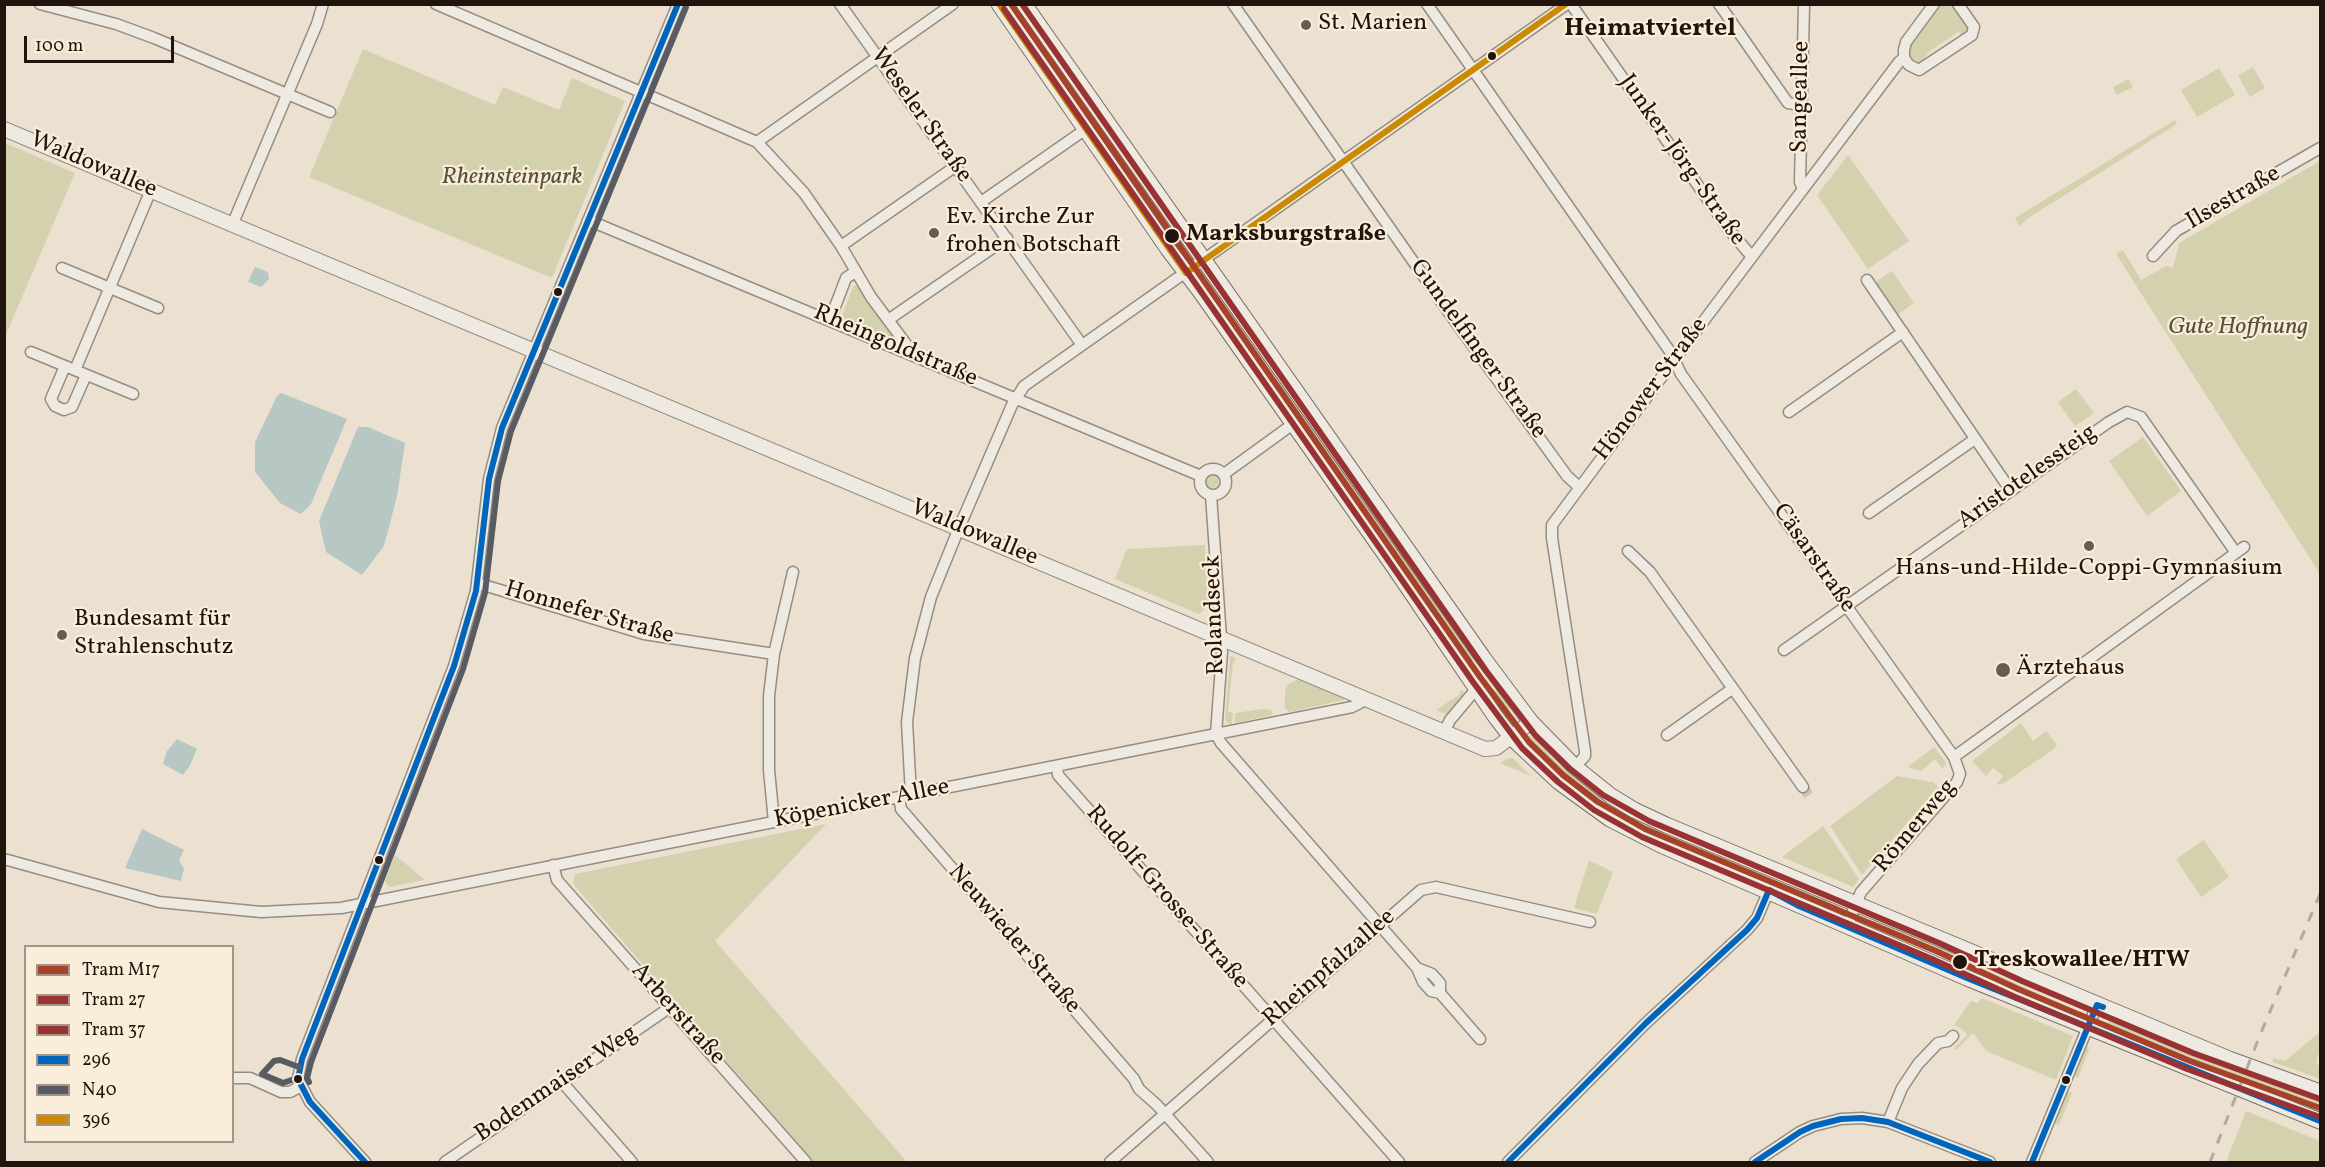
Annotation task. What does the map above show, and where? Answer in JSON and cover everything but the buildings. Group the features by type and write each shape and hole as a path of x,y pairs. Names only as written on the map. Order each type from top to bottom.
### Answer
{"main road":[{"path":"999,4 1511,737 1559,782 1610,819 1661,845 1769,890 1847,926 2320,1122"},
{"path":"1024,4 1450,612 1531,722 1575,767 1611,796 1634,810 2097,1005 2262,1072 2320,1092"}],"street":[{"path":"40,4 124,27 330,112"},
{"path":"233,223 323,4"},
{"path":"436,4 757,142 804,193 841,246 855,272 906,344 903,351"},
{"path":"365,1162 310,1102 298,1079 302,1059 454,666 477,583 492,469 502,428 678,4"},
{"name":"Weseler Straße","path":"840,4 1082,345"},
{"path":"757,142 952,4"},
{"name":"Gundelfinger Straße","path":"1233,4 1536,433 1567,476 1579,487"},
{"name":"Cäsarstraße","path":"1427,4 1675,358 1681,374 1954,757"},
{"path":"911,795 907,721 915,658 932,597 959,528 1016,397 1024,386 1569,4"},
{"name":"Junker-Jörg-Straße","path":"1569,4 1727,227 1752,256"},
{"path":"1719,4 1788,103 1802,105"},
{"name":"Sangeallee","path":"1803,189 1800,182 1804,4"},
{"name":"Hönower Straße","path":"1575,767 1585,756 1585,751 1551,529 1554,522 1675,358 1904,58 1906,42 1934,4"},
{"path":"1904,58 1914,68 1923,69 1972,35 1974,27 1958,4"},
{"name":"Waldowallee","path":"4,129 1485,749 1496,748 1531,722"},
{"path":"981,202 1086,129"},
{"name":"Ilsestraße","path":"2153,256 2176,231 2320,148"},
{"path":"841,246 956,166"},
{"path":"86,375 72,407 64,410 55,406 51,399 70,368 109,288 151,190"},
{"name":"Rheingoldstraße","path":"588,220 1016,397 1200,476"},
{"path":"888,320 1007,238"},
{"path":"62,268 158,308"},
{"path":"830,320 846,278 855,272"},
{"path":"1867,280 2011,491"},
{"path":"1789,412 1903,332"},
{"path":"31,352 133,394"},
{"name":"Aristotelessteig","path":"1784,650 2119,415 2127,412 2141,417 2240,550"},
{"path":"1224,474 1293,424"},
{"path":"1869,513 1975,439"},
{"path":"1200,476 1210,469 1219,470 1224,474 1225,488 1219,494 1211,495"},
{"name":"Rolandseck","path":"1200,476 1201,489 1211,495 1221,652 1216,734"},
{"name":"Römerweg","path":"1847,926 1867,885 1957,782 1960,774 1954,757 2240,550"},
{"path":"1628,551 1650,572 1803,787"},
{"path":"774,822 768,741 769,696 774,654 793,572"},
{"name":"Honnefer Straße","path":"477,583 644,634 774,654"},
{"path":"1444,732 1450,720 1477,688"},
{"path":"1667,735 1732,688"},
{"name":"Köpenicker Allee","path":"4,859 141,897 188,906 275,913 341,908 1355,706 1362,697"},
{"path":"1216,734 1221,743 1418,968 1432,974 1440,983 1440,993 1480,1040"},
{"name":"Rudolf-Grosse-Straße","path":"1057,767 1058,775 1399,1162"},
{"name":"Neuwieder Straße","path":"899,797 901,810 1134,1079 1139,1089 1157,1105 1208,1162"},
{"name":"Arberstraße","path":"553,865 557,880 806,1162"},
{"name":"Rheinpfalzallee","path":"1110,1162 1421,890 1428,887 1590,922"},
{"path":"1508,1162 1646,1023 1747,930 1757,918 1769,890"},
{"path":"2032,1162 2097,1005"},
{"name":"Bodenmaiser Weg","path":"445,1162 669,1008"},
{"path":"1888,1122 1902,1088 1918,1064 1938,1043 1948,1041 1953,1036"},
{"path":"234,1078 250,1078 281,1092 290,1092 301,1086"},
{"path":"562,1082 632,1162"},
{"path":"1755,1162 1801,1131 1827,1122 1862,1118 1888,1122 1990,1162"}],"green space":[{"path":"1008,5 1019,5 1070,79 1065,83 1093,124 1097,121 1095,117 1183,240 1180,242 1122,159 1117,162"},
{"path":"1939,5 1954,5 1968,26 1966,33 1963,37 1958,32 1927,53 1925,59 1918,64 1914,63 1908,55 1910,43"},
{"name":"Rheinsteinpark","path":"363,49 495,105 503,87 559,110 572,78 625,101 552,278 309,177"},
{"path":"2253,67 2265,88 2250,97 2238,76"},
{"path":"2219,68 2235,95 2197,117 2181,90"},
{"path":"2129,79 2133,87 2117,95 2113,87"},
{"path":"2175,120 2177,124 2027,219 2020,226 2015,218"},
{"path":"5,143 75,173 5,337"},
{"path":"1848,155 1909,241 1868,269 1817,195"},
{"name":"Gute Hoffnung","path":"2320,161 2320,574 2116,254 2123,250 2141,280 2166,266 2173,268 2179,243"},
{"path":"1892,271 1914,303 1897,315 1874,283"},
{"path":"856,285 897,339 895,341 841,318 853,287"},
{"path":"1210,289 1277,384 1281,381 1475,658 1468,663 1207,291"},
{"path":"2076,389 2094,413 2075,426 2058,402"},
{"path":"2143,437 2181,491 2147,516 2109,461"},
{"path":"1209,474 1215,474 1219,481 1215,488 1209,488 1205,484 1205,478"},
{"path":"1205,545 1208,607 1199,614 1115,579 1127,549"},
{"path":"1230,656 1236,658 1233,663 1228,711 1233,713 1232,724 1225,720"},
{"path":"1300,678 1344,696 1344,700 1289,712 1285,708 1285,691 1287,685"},
{"path":"1461,690 1464,692 1463,696 1448,715 1436,710 1459,695"},
{"path":"1499,690 1512,707 1502,714 1486,691"},
{"path":"1271,710 1273,715 1235,723 1235,713"},
{"path":"2021,723 2033,741 2046,731 2057,745 2004,783 1996,785 2003,776 1993,768 1986,776 1972,761"},
{"path":"1531,735 1559,764 1581,781 1841,903 1838,912 1624,822 1562,779 1523,740"},
{"path":"1934,747 1947,764 1942,768 1935,759 1921,771 1908,767"},
{"path":"1513,758 1531,776 1502,764 1501,762"},
{"path":"1897,776 1933,782 1938,787 1862,875 1830,826"},
{"path":"826,824 715,941 907,1162 814,1162 573,884 575,874"},
{"path":"1823,826 1859,879 1853,887 1782,857"},
{"path":"2204,840 2229,877 2201,897 2176,859"},
{"path":"395,855 425,880 389,887 385,881"},
{"path":"1589,860 1613,872 1597,914 1574,908"},
{"path":"1877,918 1969,955 1968,964 1872,922"},
{"path":"1977,966 2073,1009 2073,1011 2070,1010 2068,1013 1973,975"},
{"path":"1982,998 2073,1036 2056,1080 1986,1051 1973,1033 1956,1050 1954,1048 1967,1035 1961,1028 1954,1025 1971,1001 1977,1003"},
{"path":"2109,1019 2197,1056 2320,1097 2320,1113 2234,1081 2103,1027"},
{"path":"2320,1032 2320,1049 2316,1062 2320,1068 2320,1079 2273,1062 2273,1058 2285,1061"},
{"path":"2087,1045 2089,1049 2078,1078 2073,1075"},
{"path":"2067,1091 2072,1093 2059,1125 2054,1122"},
{"path":"2246,1111 2320,1141 2320,1162 2226,1162"}],"shaded area":[{"path":"255,267 268,272 269,279 261,287 248,282"},
{"path":"281,393 347,419 311,504 301,514 280,503 255,472 255,442 277,396"},
{"path":"358,427 368,427 405,443 397,496 384,546 362,575 326,552 319,521"},
{"path":"177,739 197,749 183,775 163,764 167,751"},
{"path":"142,829 184,850 179,860 184,869 181,881 125,868"}],"tunnel":[{"path":"1803,787 1811,799"}],"tram line":[{"name":"M17","path":"1011,4 1480,677 1529,742 1563,775 1598,802 1645,829 2190,1061 2320,1108"},
{"name":"37","path":"1022,4 1487,672 1536,736 1569,768 1603,795 1649,821 2193,1053 2320,1099"},
{"name":"27","path":"1004,9 1473,682 1522,748 1558,782 1594,810 1642,837 2187,1069 2317,1116"},
{"path":"1072,86 1093,122"}],"railway":[{"path":"2210,1162 2260,1035 2320,894"}],"transit line":[{"name":"296","path":"365,1162 310,1102 298,1079 302,1059 454,666 476,591 489,479 502,428 678,4"},
{"name":"396","path":"999,4 1186,273 1566,4"},
{"name":"N40","path":"309,1082 307,1078 311,1062 463,669 485,593 498,481 511,431 686,7"},
{"name":"296","path":"1508,1162 1646,1023 1747,930 1757,918 1769,890 1799,906 1967,978 2320,1121"},
{"name":"296","path":"2032,1162 2097,1005 2103,1007"},
{"name":"N40","path":"297,1078 283,1083 262,1074 274,1061 280,1060 299,1067"},
{"name":"296","path":"1755,1162 1813,1126 1841,1119 1862,1118 1888,1122 1990,1162"}],"place":[{"name":"St. Marien","path":"1306,25"},
{"name":"Ev. Kirche Zur frohen Botschaft","path":"934,233"},
{"name":"Marksburgstraße","path":"1172,236"},
{"name":"Hans-und-Hilde-Coppi-Gymnasium","path":"2089,546"},
{"name":"Bundesamt für Strahlenschutz","path":"62,635"},
{"name":"Ärztehaus","path":"2003,670"},
{"name":"Treskowallee/HTW","path":"1960,962"}],"district":[{"name":"Heimatviertel","path":"1650,30"}]}
